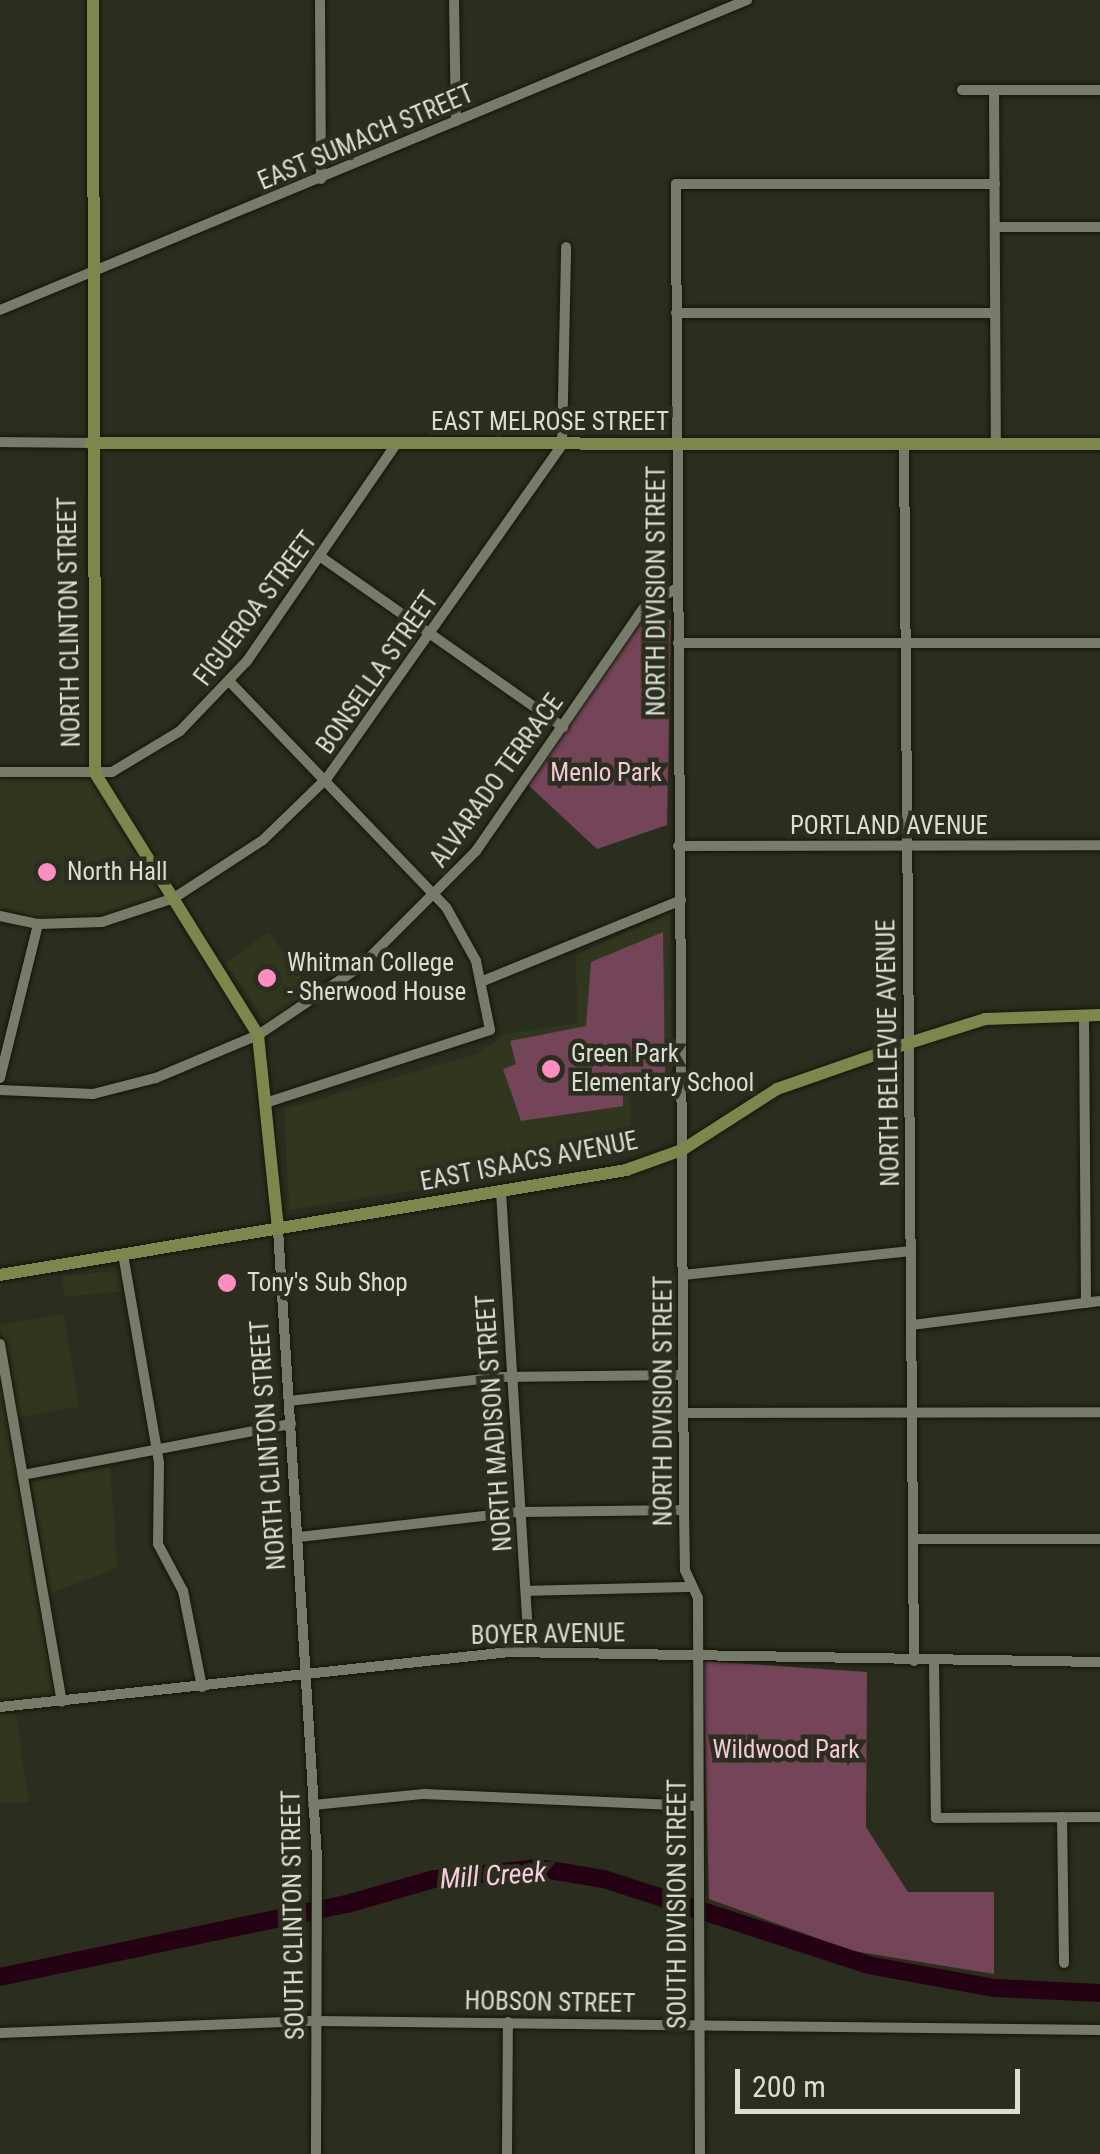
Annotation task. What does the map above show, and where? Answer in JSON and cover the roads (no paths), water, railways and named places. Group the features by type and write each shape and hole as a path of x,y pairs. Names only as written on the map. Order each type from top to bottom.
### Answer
{"main road":[{"name":"NORTH CLINTON STREET","path":"93,0 90,443 95,773 258,1035 268,1102 278,1229"},
{"name":"EAST MELROSE STREET","path":"90,443 1100,444"},
{"name":"EAST ISAACS AVENUE","path":"0,1275 626,1170 682,1150 777,1088 909,1043 986,1019 1100,1016"}],"street":[{"path":"320,0 321,178"},
{"path":"454,0 456,121"},
{"name":"EAST SUMACH STREET","path":"0,310 747,0"},
{"path":"962,90 1100,90"},
{"path":"994,90 996,444"},
{"name":"NORTH DIVISION STREET","path":"697,1654 692,1587 685,1570 684,1510 676,184 995,184"},
{"path":"995,227 1100,227"},
{"path":"562,445 566,247"},
{"path":"676,313 995,313"},
{"name":"EAST MELROSE STREET","path":"0,442 90,443"},
{"name":"FIGUEROA STREET","path":"0,772 122,770 147,754 230,683 396,444"},
{"name":"BONSELLA STREET","path":"0,916 38,924 102,922 174,898 263,840 327,778 562,445"},
{"name":"NORTH BELLEVUE AVENUE","path":"904,445 914,1662"},
{"path":"320,557 563,727"},
{"name":"ALVARADO TERRACE","path":"0,1090 48,1096 115,1090 258,1035 361,966 436,894 493,829 644,609 677,588"},
{"path":"678,643 1100,643"},
{"path":"230,683 327,778 436,894 468,940 482,981 490,1030 268,1102"},
{"name":"PORTLAND AVENUE","path":"678,846 1100,845"},
{"path":"482,981 681,900"},
{"path":"0,1078 38,924"},
{"path":"1084,1016 1086,1303"},
{"name":"NORTH MADISON STREET","path":"501,1192 529,1652"},
{"name":"NORTH CLINTON STREET","path":"278,1229 305,1675"},
{"path":"682,1274 911,1251"},
{"path":"123,1254 156,1450 158,1544 183,1592 202,1686"},
{"path":"912,1325 1100,1301"},
{"path":"0,1344 62,1702"},
{"path":"289,1401 512,1376 683,1374"},
{"path":"684,1413 1100,1412"},
{"path":"23,1476 290,1424"},
{"path":"299,1538 520,1512 684,1510"},
{"path":"914,1539 1100,1539"},
{"path":"526,1591 692,1587"},
{"name":"BOYER AVENUE","path":"0,1707 529,1652 914,1662 1100,1662"},
{"name":"SOUTH DIVISION STREET","path":"697,1654 700,2154"},
{"path":"934,1662 936,1818 1100,1817"},
{"name":"SOUTH CLINTON STREET","path":"305,1675 318,1901 316,2154"},
{"path":"314,1805 424,1794 697,1806"},
{"path":"1062,1817 1064,1963"},
{"name":"HOBSON STREET","path":"0,2033 317,2022 1100,2030"},
{"path":"508,2022 508,2154"}],"waterway":[{"name":"Mill Creek","path":"0,1977 347,1904 434,1879 538,1868 604,1879 868,1965 995,1988 1100,1993"}],"place":[{"name":"North Hall","path":"47,872"},
{"name":"Whitman College - Sherwood House","path":"267,978"},
{"name":"Green Park Elementary School","path":"551,1069"},
{"name":"Tony's Sub Shop","path":"227,1283"}],"park label":[{"name":"Menlo Park","path":"606,773"},
{"name":"Wildwood Park","path":"786,1750"}]}
